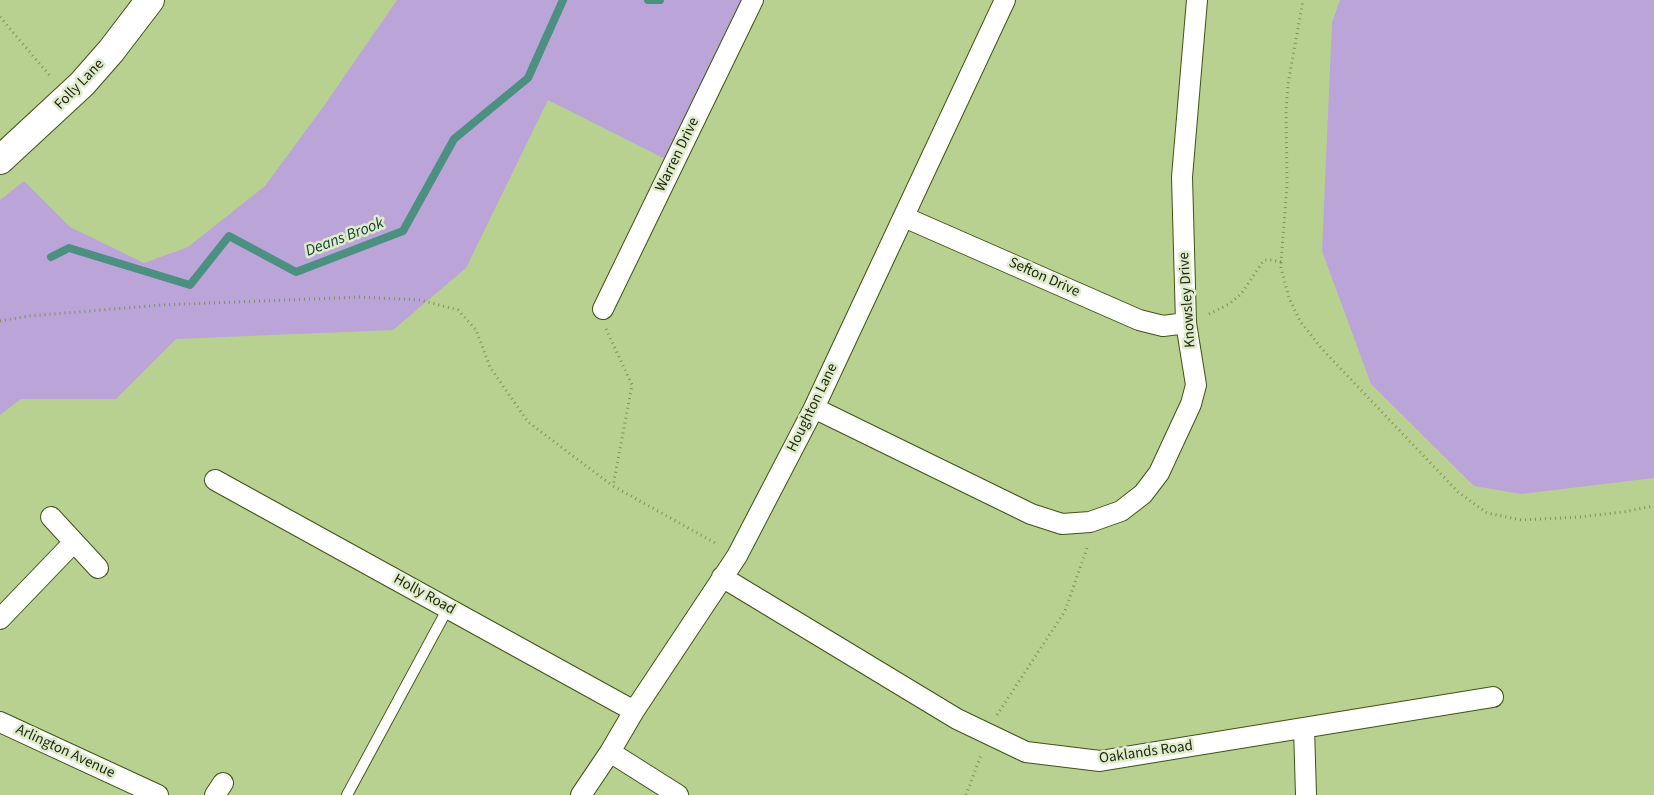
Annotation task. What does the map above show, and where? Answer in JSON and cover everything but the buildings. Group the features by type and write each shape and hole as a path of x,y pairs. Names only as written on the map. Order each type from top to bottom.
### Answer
{"main road":[{"name":"Folly Lane","path":"0,160 69,98 111,51 150,0"}],"street":[{"name":"Warren Drive","path":"603,310 754,0"},
{"name":"Houghton Lane","path":"581,795 610,752 634,711 737,556 814,408 1005,0"},
{"name":"Knowsley Drive","path":"814,408 1031,514 1062,524 1090,522 1121,511 1143,494 1158,473 1191,404 1196,384 1186,323 1182,177 1197,0"},
{"name":"Sefton Drive","path":"904,217 1139,320 1163,326 1186,323"},
{"name":"Holly Road","path":"215,480 634,711"},
{"path":"51,517 98,568"},
{"path":"0,620 74,542"},
{"name":"Oaklands Road","path":"722,577 957,719 1026,752 1100,762 1493,697"},
{"name":"Arlington Avenue","path":"0,722 158,795"},
{"path":"1304,728 1306,795"},
{"path":"610,752 678,795"}],"lane":[{"path":"347,795 448,608"}],"path":[{"path":"1302,0 1288,84 1286,110 1287,185 1281,262 1289,298 1300,321 1323,350 1458,492 1487,513 1521,520 1578,517 1654,506"},
{"path":"0,17 69,98"},
{"path":"1186,323 1229,304 1241,294 1265,260 1281,262"},
{"path":"0,321 29,316 162,305 361,297 420,300 458,310 476,330 490,367 528,422 613,486 737,556"},
{"path":"603,310 606,332 632,386 613,486"},
{"path":"966,795 988,734 999,710 1065,611 1087,550 1090,522"}],"shaded area":[{"path":"397,0 743,0 667,160 548,100 466,268 393,330 176,339 116,399 21,399 0,415 0,200 24,181 70,227 144,263 188,247 265,186 326,103"},
{"path":"1340,0 1654,0 1654,478 1521,494 1474,486 1371,384 1322,251 1332,23"}],"waterway":[{"name":"Deans Brook","path":"51,257 69,248 190,285 229,236 296,272 403,231 454,139 528,78 563,0"},
{"name":"Deans Brook","path":"648,0 660,0"}]}
